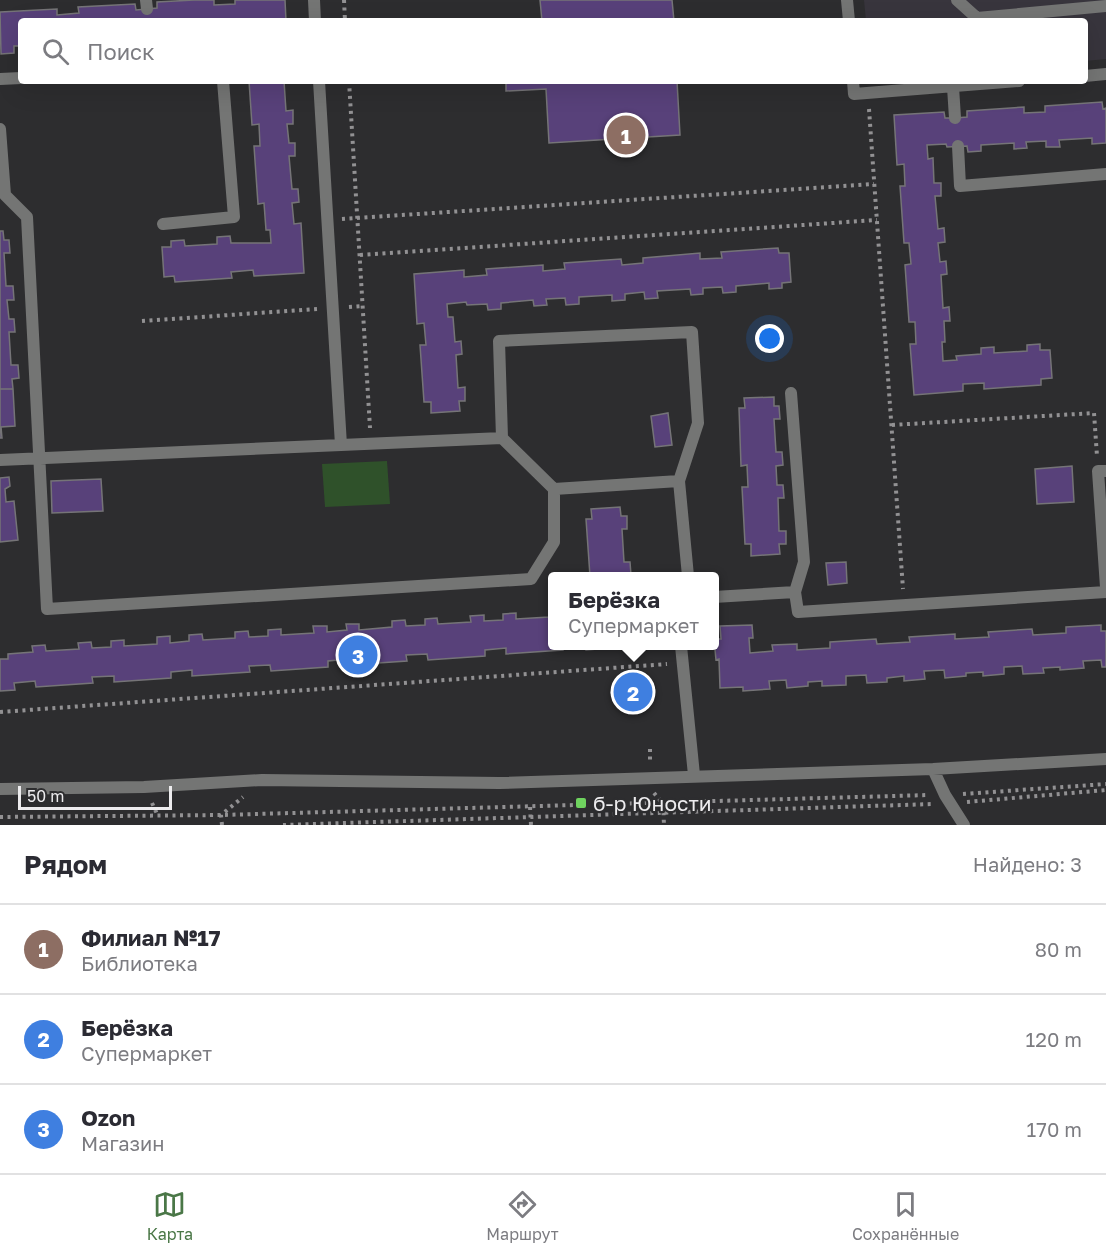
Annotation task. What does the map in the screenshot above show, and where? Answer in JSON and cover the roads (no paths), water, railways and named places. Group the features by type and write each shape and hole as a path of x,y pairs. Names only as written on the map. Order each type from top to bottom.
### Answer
{"lane":[{"path":"314,0 315,18"},
{"path":"847,0 849,18"},
{"path":"957,0 977,18 1062,16 1106,6"},
{"path":"1088,76 1106,74"},
{"path":"0,80 18,78"},
{"path":"163,224 234,217 223,84"},
{"path":"319,84 341,445"},
{"path":"853,84 854,94 986,84"},
{"path":"953,87 955,118"},
{"path":"0,129 5,195 27,218 47,609 531,579 554,542 554,489 502,438 499,340 692,332 698,423 679,481 688,572"},
{"path":"958,146 960,186 1106,174"},
{"path":"791,393 804,562 795,592 798,612 1106,592"},
{"path":"0,460 502,438"},
{"path":"1102,471 1106,587"},
{"path":"554,489 679,481"},
{"path":"719,597 795,592"},
{"path":"682,650 694,775"},
{"path":"0,789 144,787 262,780 499,783 933,769 1106,759"},
{"path":"933,769 964,825"}],"place":[{"name":"Филиал №17","path":"626,135"},
{"name":"Ozon","path":"358,655"},
{"name":"Берёзка","path":"633,692"},
{"name":"б-р Юности","path":"581,803"}]}
